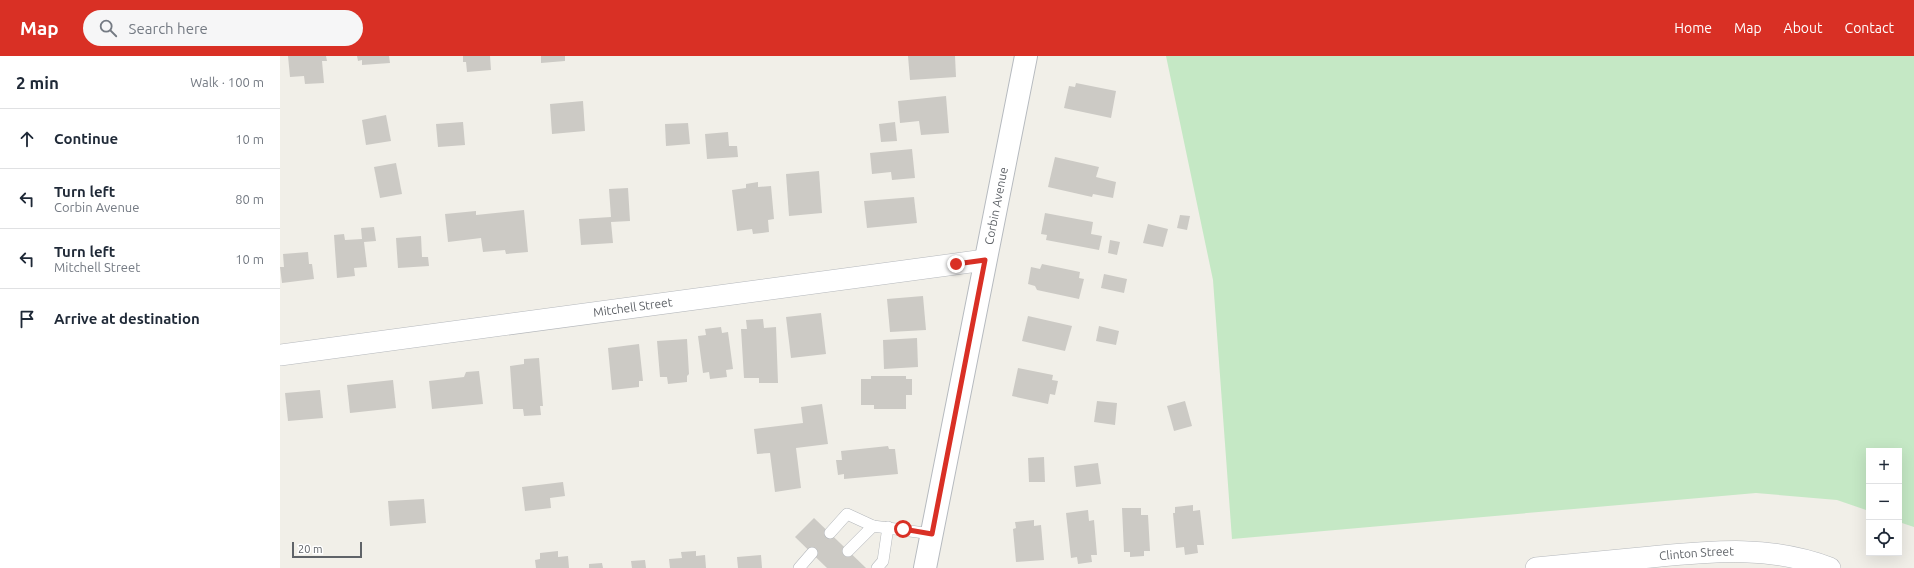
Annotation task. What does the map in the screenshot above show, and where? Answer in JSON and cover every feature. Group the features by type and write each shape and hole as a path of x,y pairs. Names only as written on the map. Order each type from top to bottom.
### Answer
{"main road":[{"name":"Corbin Avenue","path":"925,568 1026,56"}],"street":[{"name":"Mitchell Street","path":"280,355 985,260"},
{"name":"Clinton Street","path":"1536,568 1702,553 1748,551 1785,555 1814,562 1830,568"}],"lane":[{"path":"830,533 847,514 873,526 932,534"},
{"path":"848,551 873,526"},
{"path":"877,568 883,561 888,528"},
{"path":"799,568 812,553"}],"green space":[{"path":"1166,56 1914,56 1914,527 1902,523 1902,448 1866,448 1866,510 1837,500 1756,493 1232,539 1213,280"}],"building":[{"path":"288,56 326,56 327,61 322,61 324,83 305,84 304,76 290,77"},
{"path":"357,56 389,56 390,63 362,65 362,60 358,61"},
{"path":"463,56 490,56 491,70 467,72 466,62 463,62"},
{"path":"541,56 565,56 565,61 541,63"},
{"path":"908,56 955,56 956,77 910,80"},
{"path":"1076,83 1116,91 1111,118 1064,108 1069,86 1075,87"},
{"path":"946,96 949,133 921,135 919,121 900,123 898,101"},
{"path":"583,101 585,131 552,134 550,104"},
{"path":"386,115 391,141 366,145 362,120"},
{"path":"463,122 465,145 438,147 436,124"},
{"path":"895,122 897,141 881,142 879,124"},
{"path":"688,123 690,144 666,146 665,124"},
{"path":"728,132 729,146 737,146 738,157 707,159 705,134"},
{"path":"912,149 915,178 892,180 891,172 872,174 870,153"},
{"path":"1055,157 1099,167 1096,177 1116,182 1113,198 1093,194 1092,197 1048,187"},
{"path":"396,163 402,194 380,198 374,167"},
{"path":"819,171 822,213 789,216 786,174"},
{"path":"758,182 758,187 771,186 774,219 768,220 769,232 753,234 752,229 737,231 732,190 746,188 746,184"},
{"path":"628,188 630,221 611,222 613,243 581,245 579,219 611,217 609,189"},
{"path":"914,197 917,223 867,228 864,201"},
{"path":"524,210 528,252 506,254 505,250 483,252 481,238 448,242 445,214 476,211 476,215"},
{"path":"1045,213 1093,222 1091,234 1102,236 1099,250 1046,240 1047,235 1041,234"},
{"path":"1180,215 1190,216 1187,230 1177,228"},
{"path":"1148,224 1168,229 1163,247 1143,243"},
{"path":"374,227 376,241 364,242 367,267 354,268 355,276 337,278 334,235 344,234 345,240 362,239 361,228"},
{"path":"421,236 422,257 428,257 429,266 398,268 396,238"},
{"path":"1110,240 1120,242 1117,255 1108,253"},
{"path":"308,252 309,264 312,264 314,279 282,283 280,267 284,267 283,254"},
{"path":"1042,264 1080,272 1079,278 1084,279 1079,299 1037,290 1035,286 1028,284 1031,267 1040,269"},
{"path":"1104,274 1127,279 1124,293 1101,288"},
{"path":"923,296 926,330 890,332 887,299"},
{"path":"821,313 826,354 791,358 786,317"},
{"path":"1028,316 1072,326 1065,351 1022,341"},
{"path":"763,319 764,328 776,327 778,383 759,383 759,378 744,378 741,329 747,329 746,320"},
{"path":"1099,326 1119,331 1116,345 1096,341"},
{"path":"721,327 722,333 728,332 733,369 726,370 727,377 710,379 709,372 703,373 698,336 706,335 705,329"},
{"path":"917,338 918,367 884,369 883,340"},
{"path":"687,339 689,374 687,376 687,382 668,384 667,377 660,377 657,341"},
{"path":"639,344 643,381 639,381 639,387 612,390 608,348"},
{"path":"539,358 543,406 540,406 541,415 524,416 523,409 513,409 510,366 524,364 524,359"},
{"path":"1018,368 1053,375 1052,380 1058,381 1055,395 1050,394 1048,404 1012,396"},
{"path":"479,371 483,404 432,409 429,381 464,377 466,372"},
{"path":"871,376 906,376 906,379 912,379 912,395 906,395 906,409 874,409 874,405 861,405 861,379 871,379"},
{"path":"393,380 396,408 350,413 347,385"},
{"path":"320,390 323,418 288,421 285,393"},
{"path":"1097,401 1117,403 1115,425 1094,422"},
{"path":"1185,401 1192,426 1174,431 1167,406"},
{"path":"822,404 828,444 796,448 801,488 775,492 770,453 757,454 754,429 803,423 801,407"},
{"path":"888,446 889,449 895,449 898,474 844,479 844,474 838,475 836,460 842,460 841,451"},
{"path":"1044,457 1045,482 1029,482 1028,458"},
{"path":"1098,463 1101,484 1076,487 1074,466"},
{"path":"563,482 565,496 550,498 551,508 525,511 522,487"},
{"path":"424,499 426,523 390,526 388,501"},
{"path":"1193,505 1193,511 1200,510 1204,545 1197,545 1198,553 1185,555 1184,547 1176,548 1173,513 1175,513 1175,507"},
{"path":"1122,508 1141,508 1141,515 1148,515 1150,551 1144,551 1144,556 1130,557 1130,552 1124,552"},
{"path":"1088,510 1089,521 1094,520 1097,555 1091,555 1092,562 1078,564 1077,557 1071,558 1066,513"},
{"path":"814,518 866,568 827,568 795,537"},
{"path":"1034,520 1034,526 1041,525 1044,560 1016,562 1013,529 1016,528 1015,522"},
{"path":"558,551 558,557 568,556 569,568 536,568 535,560 540,559 540,553"},
{"path":"696,551 696,556 705,555 706,568 670,568 669,559 682,558 681,552"},
{"path":"761,555 762,568 738,568 737,557"},
{"path":"645,560 646,568 632,568 631,561"},
{"path":"602,563 603,568 589,568 589,564"}],"route":[{"path":"903,529 932,534 985,260 956,264"}]}
